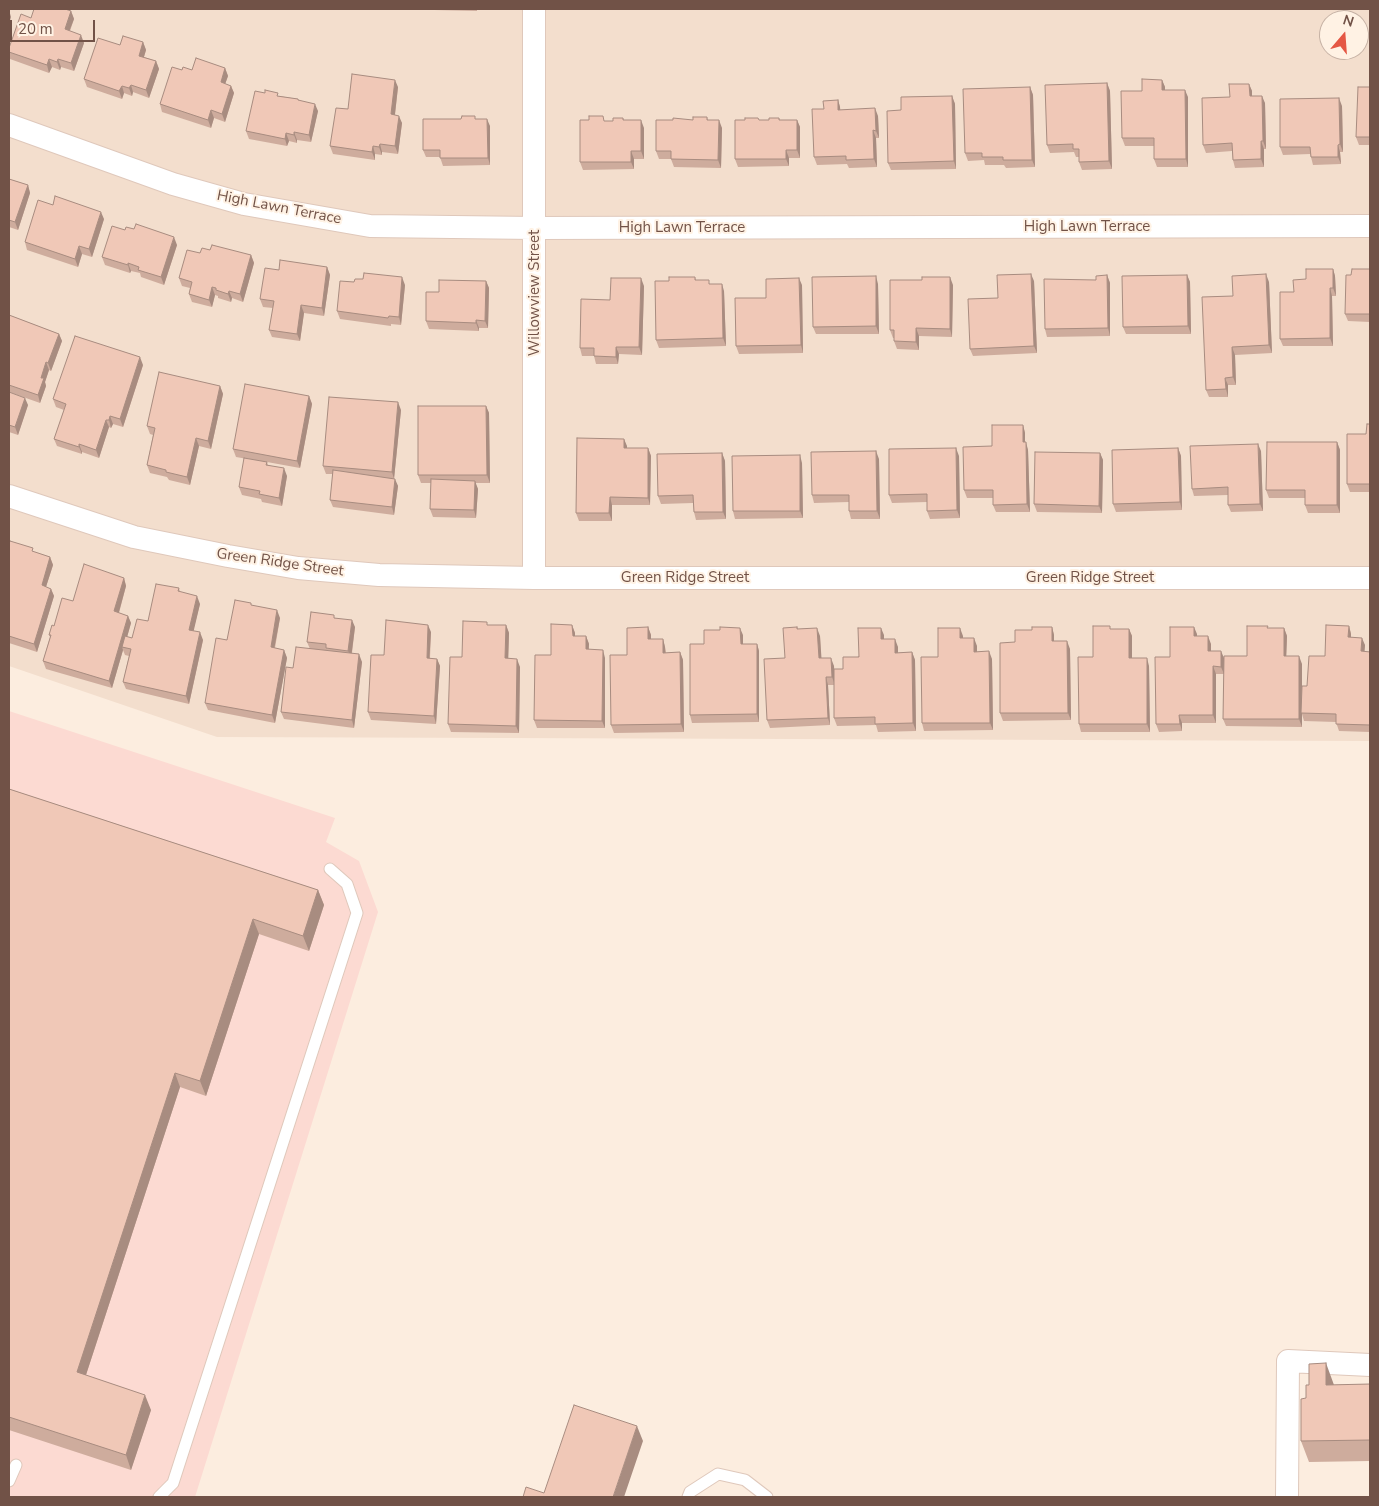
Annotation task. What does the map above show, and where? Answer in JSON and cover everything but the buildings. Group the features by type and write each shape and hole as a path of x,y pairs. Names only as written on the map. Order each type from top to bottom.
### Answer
{"street":[{"name":"Willowview Street","path":"534,9 534,578"},
{"name":"High Lawn Terrace","path":"9,125 173,184 244,204 370,226 535,228 1370,226"},
{"name":"Green Ridge Street","path":"9,496 134,537 298,568 380,576 534,578 1370,578"},
{"path":"1287,1497 1288,1361 1370,1365"}],"lane":[{"path":"159,1497 173,1483 357,913 347,884 330,869"},
{"path":"9,1481 16,1465"},
{"path":"688,1497 690,1492 718,1474 745,1480 767,1497"}],"shaded area":[{"path":"9,9 1370,9 1370,741 217,737 9,666"},
{"path":"9,711 335,818 326,842 359,861 378,912 195,1497 9,1497"}]}
